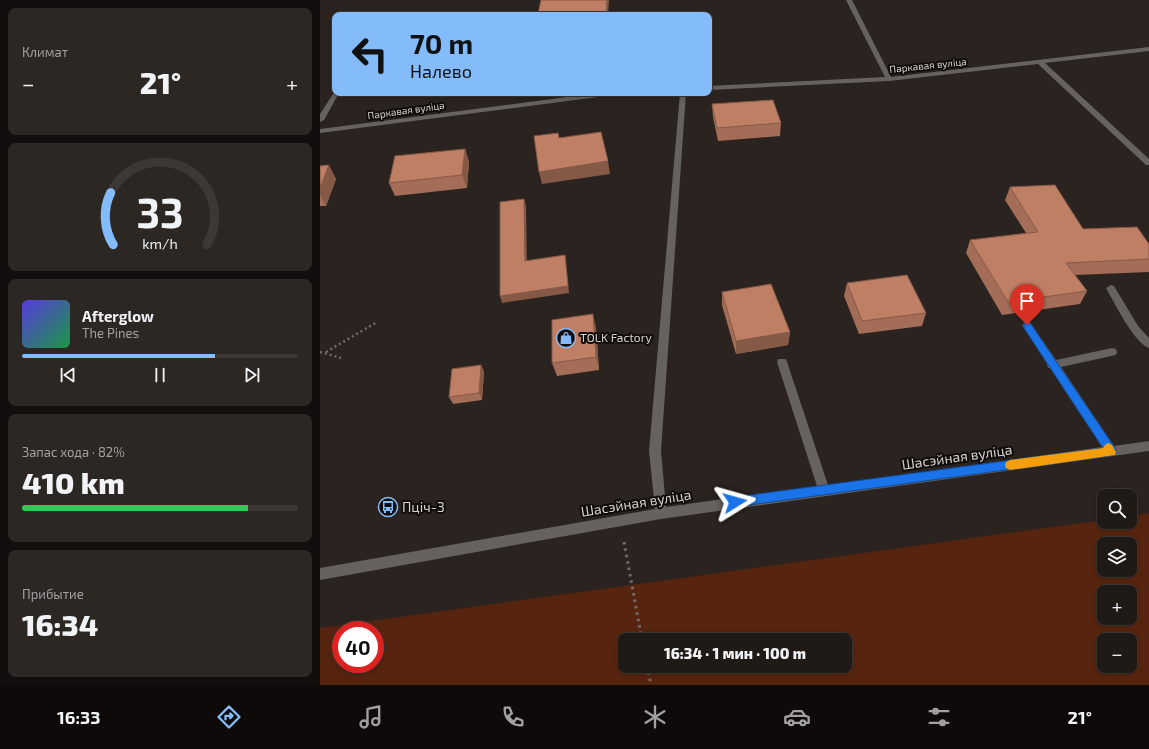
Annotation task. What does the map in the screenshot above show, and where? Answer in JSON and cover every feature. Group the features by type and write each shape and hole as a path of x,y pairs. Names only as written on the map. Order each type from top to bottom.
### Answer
{"street":[{"path":"849,0 889,79"},
{"name":"Паркавая вуліца","path":"712,88 889,79 1041,63 1149,49"},
{"path":"1041,63 1149,162"},
{"path":"320,120 334,96"},
{"name":"Паркавая вуліца","path":"320,132 591,96"},
{"path":"661,513 654,451 683,96"},
{"path":"1110,288 1135,329 1149,344"},
{"path":"1027,325 1052,365 1111,452"},
{"path":"1052,365 1112,352"},
{"path":"782,362 824,490"},
{"name":"Шасэйная вуліца","path":"320,574 661,513 1149,446"}],"path":[{"path":"326,352 377,322"},
{"path":"320,352 326,352 341,358"},
{"path":"620,520 641,633"},
{"path":"648,673 651,685"}],"shaded area":[{"path":"1149,513 1149,685 320,685 320,628 332,626 332,673 384,673 384,621 371,621 1097,521 1097,529 1137,529 1137,515"}],"building":[{"path":"541,0 607,0 606,12 538,12"},
{"path":"773,100 781,123 717,128 712,104"},
{"path":"601,132 608,161 539,172 534,136 558,133 559,138"},
{"path":"465,149 462,175 389,183 395,156"},
{"path":"329,165 320,188 320,166"},
{"path":"1055,185 1083,229 1137,227 1149,244 1149,259 1066,263 1087,291 1008,302 970,240 1038,232 1010,187"},
{"path":"524,199 525,261 565,255 568,286 500,296 500,202"},
{"path":"907,275 926,313 862,321 847,283"},
{"path":"771,284 790,332 736,341 722,292"},
{"path":"593,314 596,357 552,363 552,320"},
{"path":"481,365 479,393 449,397 452,369"}],"slow traffic":[{"path":"1010,465 1111,452 1108,448"}],"place":[{"name":"TOLK Factory","path":"566,338"},
{"name":"Пціч-3","path":"388,507"}],"route":[{"path":"735,502 1111,452 1027,325"}]}
